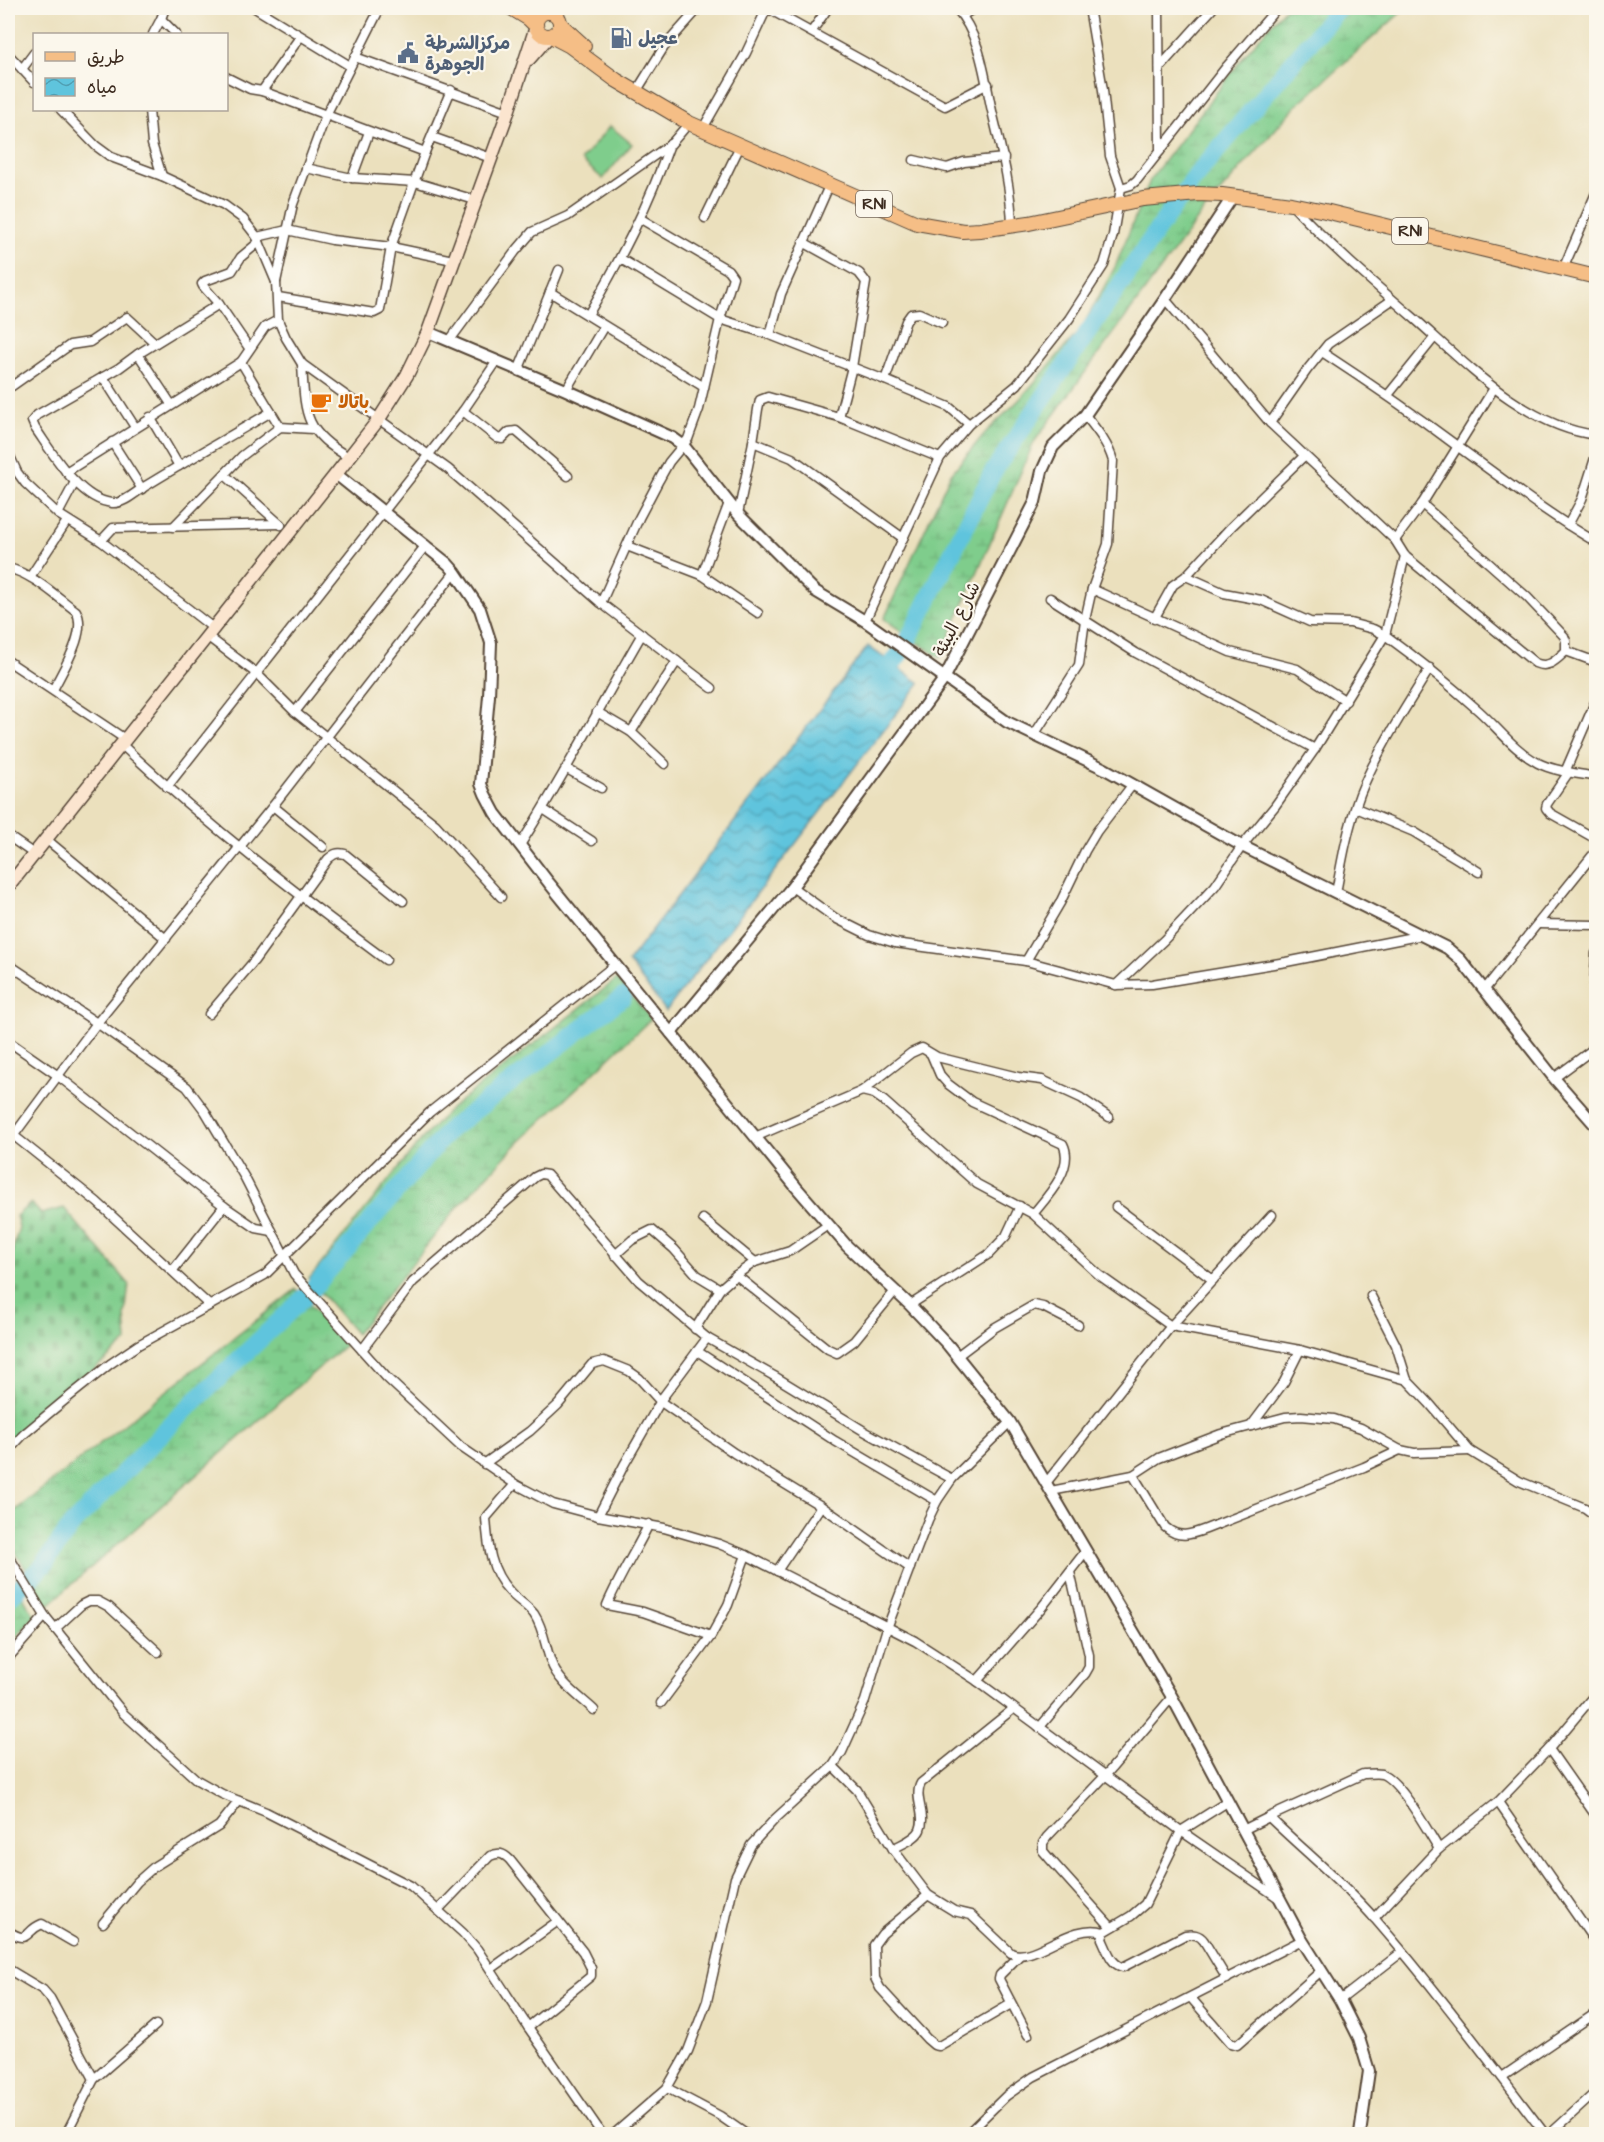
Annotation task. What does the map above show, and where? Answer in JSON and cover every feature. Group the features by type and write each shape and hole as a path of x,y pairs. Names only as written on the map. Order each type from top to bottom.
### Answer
{"main road":[{"path":"511,8 530,19 536,26"},
{"path":"8,887 210,632 284,528 336,474 379,419 407,375 428,332 508,112 525,65 536,19 550,18"},
{"path":"525,65 550,18"},
{"name":"RN1","path":"550,18 608,66 630,88 689,123 917,223 963,231 1012,225 1143,199 1188,194 1227,196 1291,204 1401,228 1596,277"}],"street":[{"path":"154,33 165,8"},
{"path":"255,8 350,66"},
{"path":"276,282 293,204 326,115 380,8"},
{"path":"630,88 699,8"},
{"path":"702,130 746,52 767,8 945,106 988,84"},
{"path":"812,31 828,8"},
{"path":"956,8 963,15 980,55 988,84 1004,158 1012,225"},
{"path":"963,15 975,8"},
{"path":"865,621 940,458 969,424 1017,385 1069,319 1104,265 1113,235 1121,188 1110,156 1103,90 1089,8"},
{"path":"1159,8 1160,151"},
{"path":"1160,67 1213,8"},
{"path":"1121,188 1137,180 1227,66 1277,8"},
{"path":"161,19 175,33"},
{"path":"262,91 300,37"},
{"path":"8,54 33,81"},
{"path":"22,69 33,54"},
{"path":"355,57 508,112"},
{"path":"228,78 425,152"},
{"path":"278,297 378,312 382,307 391,247 425,152 451,90"},
{"path":"62,111 96,146 111,157 162,176 224,205 243,219 258,240 276,282 278,320 302,364 448,469 601,603 712,688"},
{"path":"149,111 150,135 162,176"},
{"path":"450,340 532,232 568,216 671,144 689,123"},
{"path":"352,178 369,132"},
{"path":"432,137 491,158"},
{"path":"588,315 621,259 671,144"},
{"path":"705,218 740,146"},
{"path":"914,160 947,168 964,162 1004,158"},
{"path":"306,168 352,178 415,182 475,200"},
{"path":"770,335 781,294 830,186"},
{"path":"1563,269 1596,193"},
{"name":"شارع البيئة","path":"671,1034 792,887 944,679 1035,502 1046,459 1063,436 1085,415 1165,299 1227,196"},
{"path":"1291,204 1315,230 1392,300 1494,388 1555,424 1578,433 1596,435"},
{"path":"601,603 639,518 669,462 684,446 699,408 720,319 732,281 732,274 640,219"},
{"path":"249,348 219,304 202,284 232,271 241,257 258,240 287,230 332,240 391,247 453,260"},
{"path":"803,242 859,273 866,282 852,368 839,417"},
{"path":"621,259 720,319 770,335 885,380 949,407 969,424"},
{"path":"518,370 559,270"},
{"path":"550,292 704,387"},
{"path":"1165,299 1270,423 1395,540 1405,556 1535,663 1548,666 1566,651"},
{"path":"1270,423 1322,352 1335,338 1392,300"},
{"path":"219,304 103,377 37,415 32,422 75,482 92,496 111,503 123,501 271,412"},
{"path":"885,380 906,321 911,314 915,312 942,322"},
{"path":"12,386 70,345 90,342 127,317 155,343"},
{"path":"66,472 150,417 241,362 265,327 278,320"},
{"path":"566,390 604,326"},
{"path":"428,332 651,427 684,446 738,514 815,591 865,621 1007,723 1133,784 1242,846 1446,948 1460,958 1554,1078 1596,1126"},
{"path":"1388,395 1434,338"},
{"path":"1322,352 1388,395 1568,525 1596,542"},
{"path":"138,354 171,404"},
{"path":"167,787 463,411 497,361"},
{"path":"241,362 280,427"},
{"path":"302,364 306,408 313,429 333,448 349,457"},
{"path":"103,377 135,427"},
{"path":"1395,540 1422,504 1494,388"},
{"path":"738,514 760,400 764,397 839,417 940,458"},
{"path":"463,411 497,438 502,439 509,432 516,431 568,476"},
{"path":"1034,735 1079,665 1092,589 1108,544 1113,461 1104,440 1085,415"},
{"path":"150,417 179,466"},
{"path":"173,527 242,456 280,427 313,429"},
{"path":"112,442 142,489"},
{"path":"753,442 792,458 903,538"},
{"path":"8,452 12,465 25,483 58,514 101,542 210,632 295,712 435,824 501,897"},
{"path":"1154,619 1168,591 1178,580 1186,576 1231,527 1304,456"},
{"path":"1568,525 1582,499 1596,460"},
{"path":"336,474 426,545 455,572 480,609 491,643 482,784 495,813 671,1034 828,1225 910,1305 957,1356 1010,1422 1172,1697 1302,1940 1340,2000 1359,2038 1369,2071 1360,2134"},
{"path":"225,476 284,528"},
{"path":"58,514 75,482"},
{"path":"702,575 729,503"},
{"path":"1422,504 1527,597 1564,636 1566,651"},
{"path":"30,578 67,521"},
{"path":"101,542 113,528 284,528"},
{"path":"295,712 426,545"},
{"path":"627,546 702,575 758,613"},
{"path":"1116,985 1191,914 1215,886 1315,749 1385,635 1405,556"},
{"path":"8,568 17,570 30,578 76,610 80,617 78,637 53,690"},
{"path":"209,1305 97,1202 9,1137 328,737 455,572"},
{"path":"1186,576 1224,593 1261,600 1310,622 1350,623 1373,628 1430,668 1520,750 1537,762 1567,772 1596,777"},
{"path":"1092,589 1230,652 1296,669 1346,701"},
{"path":"1050,598 1136,653 1315,749"},
{"path":"520,845 567,769 642,634"},
{"path":"1566,651 1596,662"},
{"path":"631,732 677,661"},
{"path":"10,666 53,690 123,741 167,787 240,848 386,960"},
{"path":"1336,893 1346,838 1373,765 1430,668"},
{"path":"1596,700 1567,772 1546,808 1550,813 1596,839"},
{"path":"597,712 631,732 665,764"},
{"path":"567,769 601,788"},
{"path":"1026,961 1060,903 1091,841 1133,784"},
{"path":"273,806 323,847"},
{"path":"543,808 592,841"},
{"path":"1356,808 1414,832 1479,872"},
{"path":"8,836 34,854"},
{"path":"46,838 166,939"},
{"path":"1485,989 1596,851"},
{"path":"209,1014 254,961 328,859 341,853 345,854 403,901"},
{"path":"792,887 835,918 869,935 895,943 1026,961 1116,985 1133,986 1196,977 1423,935"},
{"path":"1538,924 1596,925"},
{"path":"1554,1078 1595,1048 1593,992 1596,953"},
{"path":"8,964 98,1023 187,1087 205,1111 245,1178 294,1274 387,1378 432,1421 484,1464 553,1504 598,1516 648,1524 719,1544 746,1555 915,1641 977,1681 1181,1832 1281,1900"},
{"path":"8,1451 24,1434 110,1364 164,1329 265,1275 430,1112 616,964"},
{"path":"8,1041 57,1075 224,1206 256,1228 272,1231"},
{"path":"755,1137 862,1091 917,1049 922,1048 931,1054 1018,1077 1042,1080 1081,1098 1109,1117"},
{"path":"931,1054 940,1075 972,1102 1063,1144 1066,1154 1058,1181 1033,1214"},
{"path":"862,1091 874,1094 884,1101 977,1184 1033,1214 1099,1275 1171,1326 1300,1350 1407,1380"},
{"path":"362,1350 413,1282 535,1177 541,1174 547,1175 649,1291 695,1329 864,1431 952,1479"},
{"path":"173,1270 224,1206"},
{"path":"910,1305 989,1254 1006,1236 1020,1206"},
{"path":"1116,1207 1213,1280"},
{"path":"1049,1487 1171,1326 1272,1215"},
{"path":"703,1220 755,1262"},
{"path":"695,1329 720,1288 736,1275 755,1262 790,1251 828,1225"},
{"path":"615,1254 632,1240 652,1230 669,1244 697,1275 720,1288"},
{"path":"736,1275 837,1353 854,1341 895,1291"},
{"path":"1371,1296 1396,1345 1407,1380 1470,1451 1519,1481 1585,1508 1596,1516"},
{"path":"957,1356 994,1328 1034,1305 1043,1307 1078,1325"},
{"path":"598,1516 624,1465 667,1391 707,1338"},
{"path":"1251,1426 1284,1382 1300,1350"},
{"path":"697,1351 835,1440 937,1501"},
{"path":"484,1464 530,1431 558,1405 592,1364 608,1362 629,1371 639,1378 661,1402 734,1453 821,1506 910,1569"},
{"path":"1049,1487 1133,1475 1159,1458 1221,1434 1285,1417 1334,1419 1361,1428 1400,1450 1414,1453 1470,1451"},
{"path":"614,2134 667,2088 688,2051 707,2001 735,1878 743,1858 760,1834 833,1766 849,1737 865,1701 887,1628 937,1501 952,1479 1010,1422"},
{"path":"1133,1475 1166,1527 1173,1534 1181,1536 1206,1529 1364,1467 1400,1450"},
{"path":"515,1484 486,1518 490,1554 495,1571 508,1590 534,1615 546,1638 550,1661 555,1671 594,1710"},
{"path":"777,1571 821,1506"},
{"path":"648,1524 636,1550 617,1581 607,1605 644,1612 711,1636"},
{"path":"977,1681 1042,1607 1085,1552"},
{"path":"8,1555 45,1616 124,1714 196,1780 382,1870 411,1886 438,1910 477,1949 602,2134"},
{"path":"661,1703 711,1636 728,1605 746,1555"},
{"path":"1039,1728 1089,1667 1089,1656 1070,1572"},
{"path":"55,1629 81,1605 98,1600 109,1607 158,1652"},
{"path":"8,1658 45,1616"},
{"path":"1374,1918 1440,1849 1498,1802 1549,1749 1596,1693"},
{"path":"1107,1930 1043,1851 1043,1843 1105,1776 1172,1697"},
{"path":"893,1849 920,1831 922,1821 918,1788 921,1783 1013,1709"},
{"path":"1549,1749 1596,1816"},
{"path":"833,1766 857,1790 893,1849 928,1895 954,1911 971,1915 1011,1953 1019,1956"},
{"path":"1243,1830 1364,1774 1380,1773 1400,1788 1440,1849"},
{"path":"103,1923 137,1882 155,1866 219,1826 239,1801"},
{"path":"1227,1802 1181,1832 1145,1904 1131,1916 1107,1930 1102,1939 1114,1963 1123,1967 1185,1935 1193,1934 1200,1937 1227,1979"},
{"path":"1498,1802 1596,1943"},
{"path":"1269,1817 1374,1918 1547,2134 1596,2092"},
{"path":"438,1910 490,1856 497,1853 502,1854 510,1860 583,1952 592,1972 588,1979 528,2027"},
{"path":"928,1895 882,1934 874,1945 875,1978 880,1988 927,2039 939,2046 1011,2004"},
{"path":"491,1969 558,1921"},
{"path":"8,1931 18,1938 24,1938 42,1924 73,1942"},
{"path":"1028,2035 999,1979 1000,1975 1019,1956 1078,1932 1093,1929 1107,1930"},
{"path":"967,2134 1006,2096 1034,2077 1302,1940"},
{"path":"1340,2000 1402,1952"},
{"path":"8,1969 43,1990 50,1998 94,2079"},
{"path":"1191,1998 1230,2043 1237,2045 1321,1971"},
{"path":"1502,2077 1596,2013"},
{"path":"66,2134 94,2079 156,2025"},
{"path":"667,2088 720,2116 746,2134"}],"green space":[{"path":"1285,8 1406,8 1297,105 1205,209 1034,442 940,658 884,619 950,475 985,433 1019,400 1081,329 1115,267 1151,178 1248,51"},
{"path":"610,126 632,144 603,179 581,160"},
{"path":"617,979 651,1019 518,1143 456,1209 356,1334 309,1279 421,1140 450,1109"},
{"path":"31,1203 41,1214 64,1208 129,1284 125,1316 127,1342 8,1441 8,1260 10,1260 19,1227 16,1216"},
{"path":"296,1289 345,1345 47,1606 8,1539 8,1516"},
{"path":"8,1572 35,1616 8,1646"}],"water":[{"path":"868,646 920,683 666,1011 628,962"}],"waterway":[{"path":"879,683 905,646 993,472 1160,226 1198,173 1339,8"},
{"path":"8,1598 43,1566 71,1526 175,1420 310,1292 449,1130 623,997"}],"place":[{"name":"عجيل","path":"621,38"},
{"name":"مركزالشرطة الجوهرة","path":"408,53"},
{"name":"باتالا","path":"321,402"}]}
